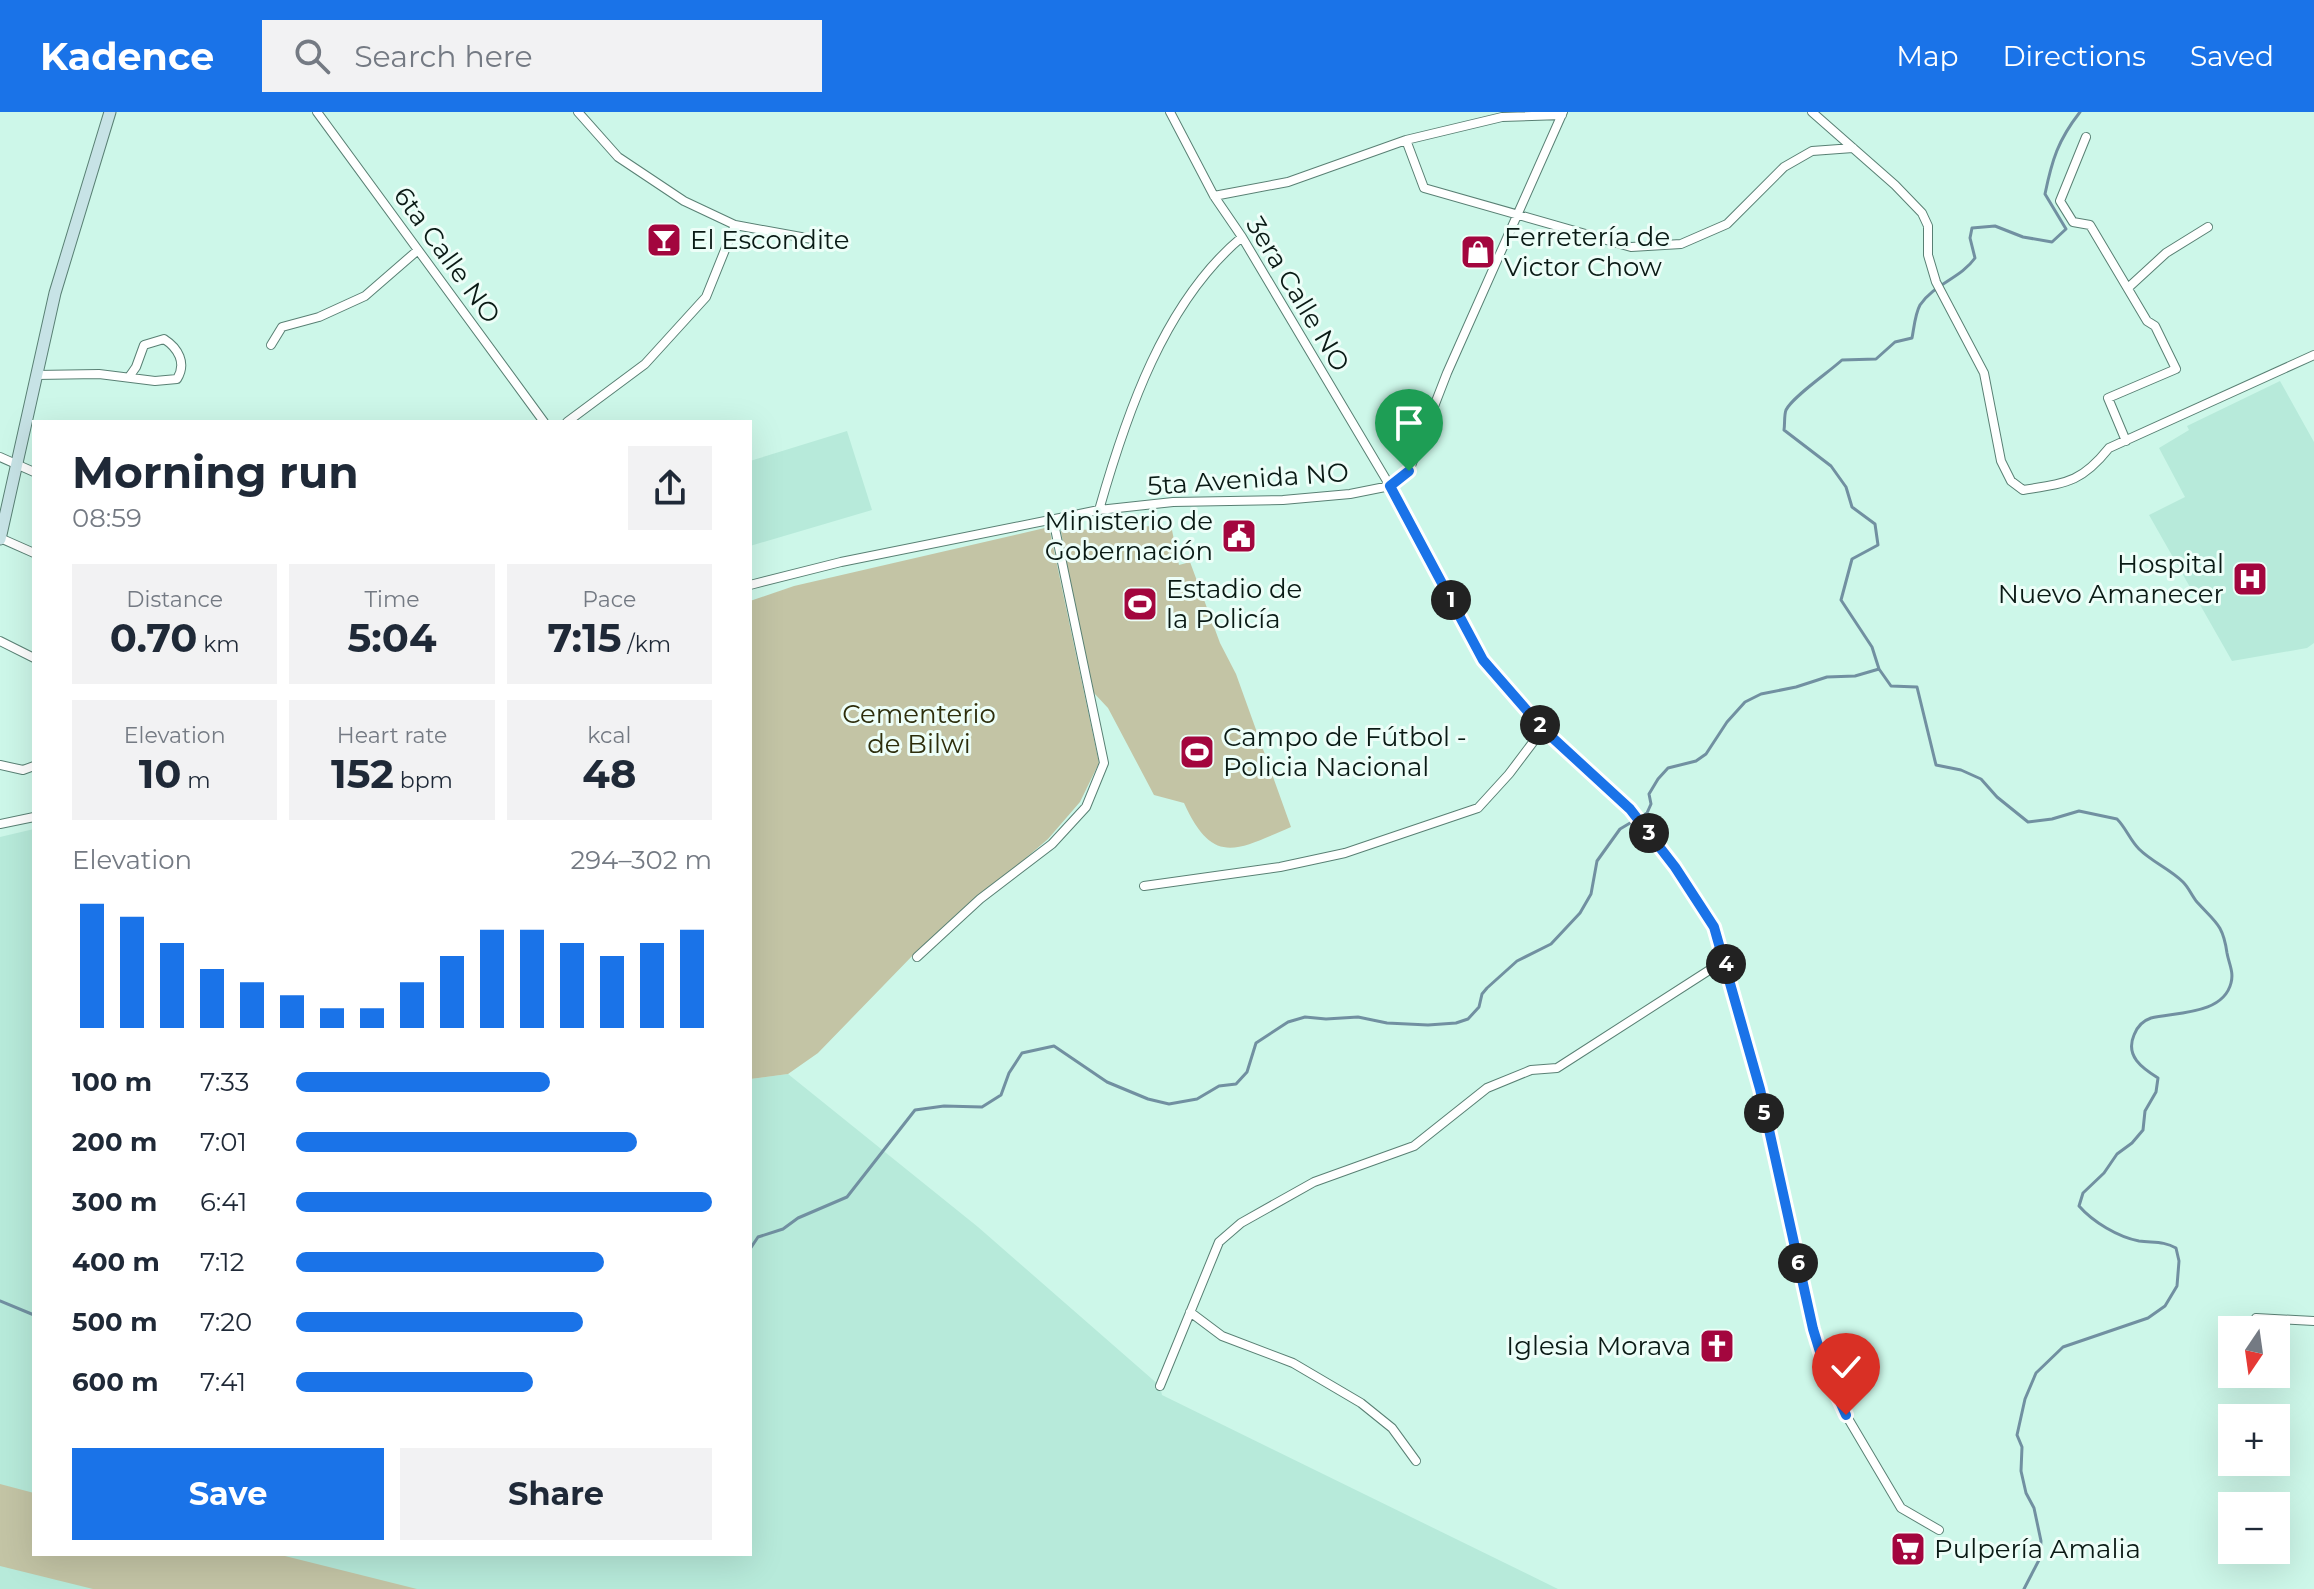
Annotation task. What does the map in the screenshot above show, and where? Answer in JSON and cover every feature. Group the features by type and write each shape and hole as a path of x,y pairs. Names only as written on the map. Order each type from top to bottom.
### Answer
{"street":[{"path":"32,552 0,538 55,293 110,112"},
{"name":"6ta Calle NO","path":"317,112 543,420"},
{"path":"578,112 618,157 684,201 735,225 845,242"},
{"name":"3era Calle NO","path":"1170,112 1214,196 1242,237 1390,486 1483,660 1543,729 1630,809 1675,867 1714,927 1760,1089 1814,1333 1825,1368 1846,1415 1901,1508 1939,1530"},
{"path":"1812,112 1922,213 1928,226 1928,255 1936,282 1984,373 2001,461 2011,481 2023,490 2077,479 2094,467 2109,448 2314,355"},
{"path":"1214,196 1288,182 1406,140 1502,117 1562,114 1516,214 1409,471 1390,486"},
{"path":"2086,137 2060,201 2073,222 2090,225 2147,321 2155,326 2176,369 2108,398 2126,441"},
{"path":"1406,140 1424,188 1631,247 1681,244 1727,224 1784,167 1812,151 1853,148"},
{"path":"570,420 645,364 706,297 735,225"},
{"path":"2129,287 2166,253 2208,227"},
{"path":"1099,510 1131,407 1151,366 1217,258 1242,237"},
{"path":"271,345 282,327 319,317 365,296 418,250"},
{"path":"36,375 99,374 155,381 177,379 182,367 174,345 164,339 144,345 129,377"},
{"path":"0,457 32,471"},
{"name":"5ta Avenida NO","path":"752,584 841,562 1099,510 1173,502 1283,500 1350,494 1390,486"},
{"path":"917,957 980,899 1052,844 1086,807 1104,763 1053,519"},
{"path":"0,641 32,657"},
{"path":"1144,886 1280,867 1345,853 1478,808 1543,729"},
{"path":"0,765 23,770 32,767"},
{"path":"0,824 32,817"},
{"path":"1160,1386 1219,1242 1241,1223 1314,1182 1414,1146 1487,1088 1531,1070 1557,1068 1725,960"},
{"path":"1190,1312 1222,1336 1293,1363 1361,1403 1392,1428 1416,1461"},
{"path":"2290,1320 2314,1321"}],"shaded area":[{"name":"Hospital Nuevo Amanecer","path":"2280,381 2314,442 2314,643 2307,648 2232,661 2149,515 2185,497 2159,448 2189,430 2187,426"},
{"path":"847,431 872,510 752,545 752,460"},
{"path":"32,829 32,1556 752,1556 752,1079 788,1074 978,1227 1160,1386 1162,1395 1558,1589 0,1589 0,837"}],"green space":[{"path":"1171,525 1179,565 1190,562 1220,643 1236,674 1291,827 1241,846 1228,848 1216,845 1205,837 1184,803 1154,795 1108,708 1093,692 1081,644 1061,531"},
{"name":"Cementerio de Bilwi","path":"1049,527 1099,763 1080,802 1048,839 916,952 818,1053 788,1074 752,1079 752,600 794,586"},
{"path":"0,1484 32,1492 32,1556 285,1556 417,1589 93,1589 0,1566"}],"waterway":[{"path":"2024,1589 2040,1558 2041,1541 2021,1471 2022,1447 2017,1435 2025,1399 2036,1373 2063,1347 2148,1318 2165,1306 2177,1286 2179,1261 2176,1248 2123,1236 2099,1223 2079,1206 2083,1193 2143,1130 2145,1111 2156,1092 2158,1078 2141,1066 2133,1055 2134,1035 2148,1019 2197,1010 2218,1001 2231,983 2231,968 2217,924 2183,882 2139,849 2117,819 2079,811 2028,822 1997,797 1981,779 1961,770 1936,765 1917,687 1891,686 1879,669 1872,647 1841,600 1852,559 1878,545 1875,524 1852,507 1846,487 1831,466 1784,430 1785,412 1790,405 1842,360 1876,359 1895,342 1912,338 1920,305 1975,258 1970,238 1972,228 1995,226 2023,237 2052,242 2066,229 2045,194 2057,151 2080,112"},
{"path":"752,1246 758,1237 783,1229 798,1218 847,1197 915,1110 944,1106 982,1107 1001,1095 1009,1073 1022,1053 1054,1046 1107,1082 1169,1104 1197,1099 1219,1086 1236,1084 1247,1072 1256,1043 1288,1022 1305,1017 1358,1017 1387,1023 1428,1025 1468,1019 1479,1007 1487,988 1517,961 1551,944 1580,913 1591,894 1597,861 1620,829 1647,813 1651,804 1649,794 1658,779 1668,768 1696,761 1706,754 1727,722 1745,702 1761,694 1827,677 1855,676 1879,669"},
{"path":"0,1301 32,1314"}],"place":[{"name":"El Escondite","path":"664,240"},
{"name":"Ferretería de Victor Chow","path":"1478,252"},
{"name":"Ministerio de Gobernación","path":"1239,536"},
{"name":"Hospital Nuevo Amanecer","path":"2250,579"},
{"name":"Estadio de la Policía","path":"1140,604"},
{"name":"Campo de Fútbol - Policia Nacional","path":"1197,752"},
{"name":"Iglesia Morava","path":"1717,1346"},
{"name":"Pulpería Amalia","path":"1908,1549"}],"route":[{"path":"1409,471 1390,486 1483,660 1543,729 1630,809 1675,867 1714,927 1760,1089 1813,1329 1825,1368 1846,1415"}]}
